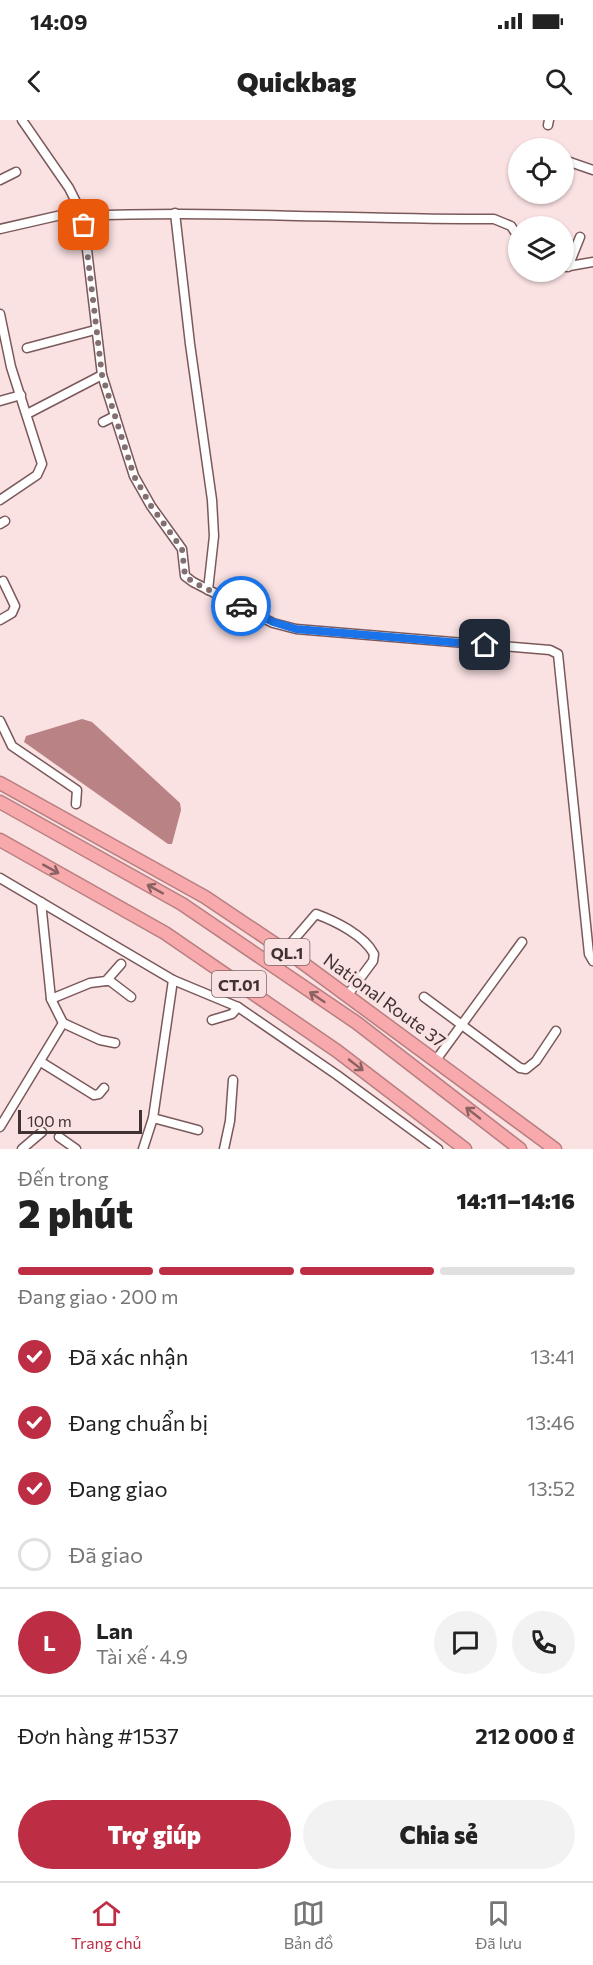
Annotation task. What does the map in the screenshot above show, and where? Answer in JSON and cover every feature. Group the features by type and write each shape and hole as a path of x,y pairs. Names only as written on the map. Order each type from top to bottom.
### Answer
{"highway":[{"name":"National Route 37","path":"0,783 205,897 285,950 555,1149"},
{"name":"CT.01","path":"0,802 182,904 357,1023 519,1149"},
{"name":"CT.01","path":"0,840 165,933 337,1051 465,1149"}],"street":[{"path":"22,120 84,216 95,330 102,375 134,476 151,506 182,549 185,576 273,622 296,629 550,650 558,654 589,954 593,961"},
{"path":"574,163 593,170"},
{"path":"0,180 16,172"},
{"path":"0,229 70,213 79,207"},
{"path":"84,216 175,213 338,218 494,219 508,225"},
{"path":"175,213 190,344 212,500 214,536 208,590"},
{"path":"574,250 580,237"},
{"path":"574,266 593,262"},
{"path":"0,314 1,327 42,464 41,470 0,500"},
{"path":"27,348 95,330"},
{"path":"27,414 102,375"},
{"path":"0,401 21,395"},
{"path":"103,422 115,416"},
{"path":"0,620 12,613 15,606 3,581"},
{"path":"0,721 12,746 77,790 76,804"},
{"path":"0,878 173,980 238,1007 338,1075 438,1149"},
{"path":"41,902 51,999 63,1023 100,1040 115,1043"},
{"path":"285,950 316,914 327,918 370,945 374,954 373,961 347,996"},
{"path":"436,1060 522,942"},
{"path":"106,981 121,964"},
{"path":"143,1149 153,1118 173,980"},
{"path":"51,999 90,983 106,981 110,981 131,997"},
{"path":"424,997 520,1068 526,1069 536,1061 556,1030"},
{"path":"212,1020 231,1014 238,1007"},
{"path":"0,1127 63,1023"},
{"path":"41,1062 93,1095 99,1094 104,1088"},
{"path":"224,1149 230,1121 233,1080"},
{"path":"153,1118 198,1130"},
{"path":"21,1149 42,1132"},
{"path":"59,1137 76,1149"}],"shaded area":[{"path":"82,719 92,722 180,803 181,810 172,844 168,844 24,742 26,736"}],"way so far":[{"path":"84,225 94,325 102,375 134,476 151,506 182,549 185,557 185,576 241,606"}],"route":[{"path":"241,606 273,622 296,629 485,645"}]}
